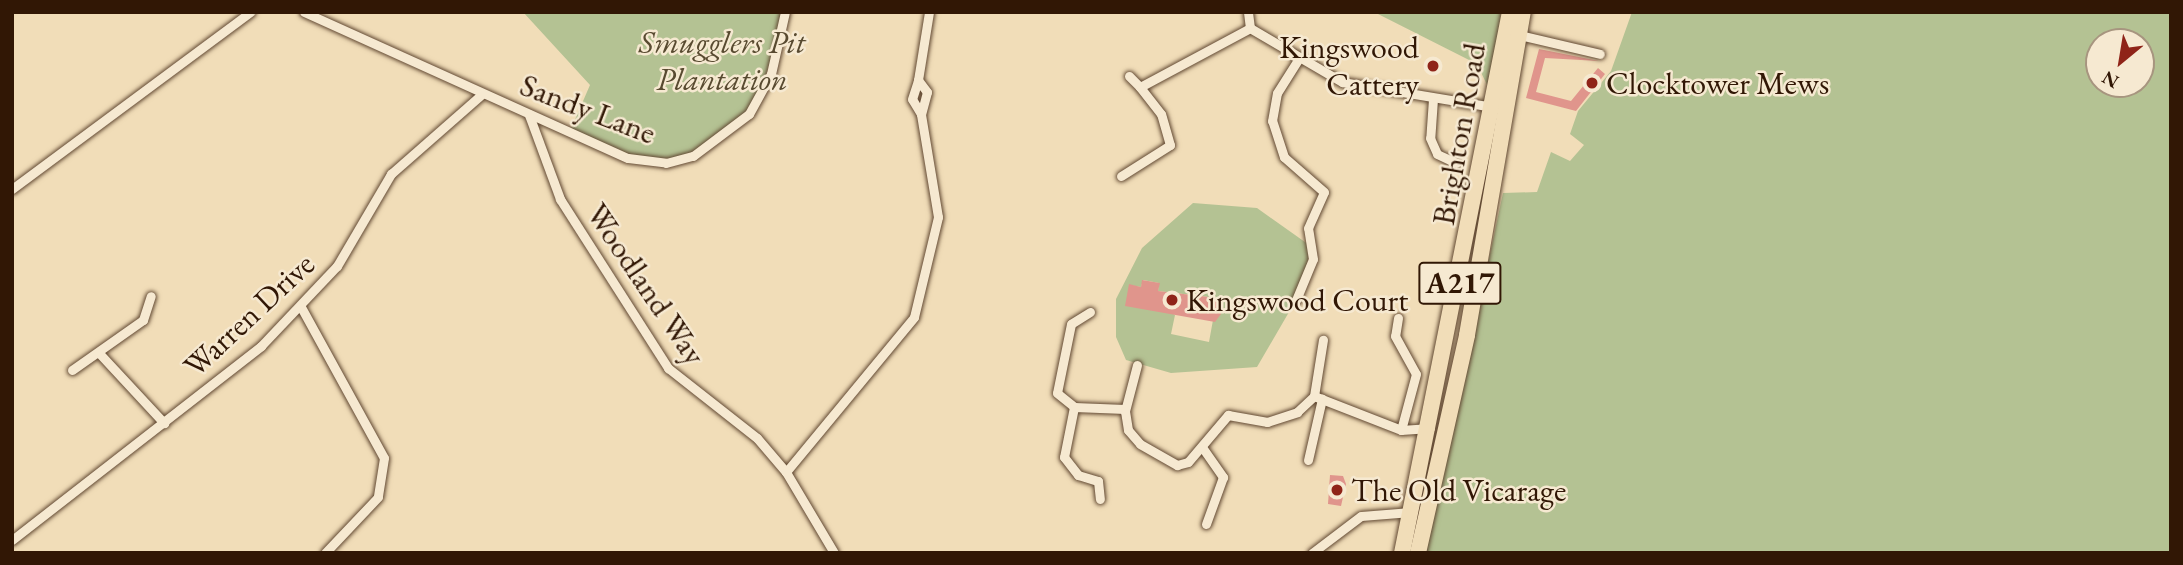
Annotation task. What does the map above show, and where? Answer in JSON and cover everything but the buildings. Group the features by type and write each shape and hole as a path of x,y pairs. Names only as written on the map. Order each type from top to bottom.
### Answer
{"highway":[{"name":"Brighton Road","path":"1402,553 1430,428 1494,107 1510,12"},
{"name":"Brighton Road","path":"1418,553 1466,335 1523,12"}],"street":[{"path":"12,189 250,12"},
{"name":"Sandy Lane","path":"304,12 528,115 637,160 666,163 693,156 757,104 785,12"},
{"path":"786,472 897,343 921,299 938,217 921,114 911,94 918,80 929,12"},
{"path":"1248,12 1250,28"},
{"path":"1250,28 1342,82 1494,107"},
{"path":"1140,87 1250,28"},
{"path":"1519,35 1600,54"},
{"path":"1296,300 1313,259 1308,229 1324,192 1284,157 1272,121 1277,93 1299,58"},
{"path":"1121,176 1170,145 1161,114 1129,75"},
{"path":"918,80 926,92 921,114"},
{"name":"Warren Drive","path":"12,540 164,423 301,307 351,245 391,174 482,94"},
{"path":"1433,99 1430,138 1437,155 1457,163"},
{"name":"Woodland Way","path":"528,115 560,199 668,368 757,438 786,472 834,553"},
{"path":"72,370 143,320 150,296"},
{"path":"301,307 384,458 378,497 326,553"},
{"path":"1090,312 1072,324 1057,389 1074,407 1125,409"},
{"path":"1398,318 1395,336 1416,374 1401,430"},
{"path":"1308,460 1318,398 1323,340"},
{"path":"99,353 164,423"},
{"path":"1136,365 1125,409 1135,440 1172,463 1185,464 1233,412 1267,422 1297,412 1318,398"},
{"path":"1318,398 1401,430 1430,428"},
{"path":"1074,407 1064,457 1078,475 1098,481 1100,499"},
{"path":"1202,447 1223,477 1206,524"},
{"path":"1312,553 1361,516 1411,512"}],"green space":[{"name":"Smugglers Pit Plantation","path":"523,12 785,12 757,104 693,156 650,163 570,131 590,85"},
{"path":"1374,12 1501,12 1490,91 1477,64"},
{"path":"1632,12 2171,12 2171,553 1426,553 1503,193 1537,192 1551,152 1570,161 1584,145 1570,134 1578,111 1611,71"},
{"path":"1193,203 1257,208 1312,247 1296,300 1257,367 1171,373 1126,360 1116,337 1116,299 1142,248","holes":["1143,280 1159,283 1158,291 1217,298 1209,342 1171,334 1175,315 1129,285 1141,287"]}],"place":[{"name":"Kingswood Cattery","path":"1433,66"},
{"name":"Clocktower Mews","path":"1592,83"},
{"name":"Kingswood Court","path":"1172,300"},
{"name":"The Old Vicarage","path":"1337,490"}]}
